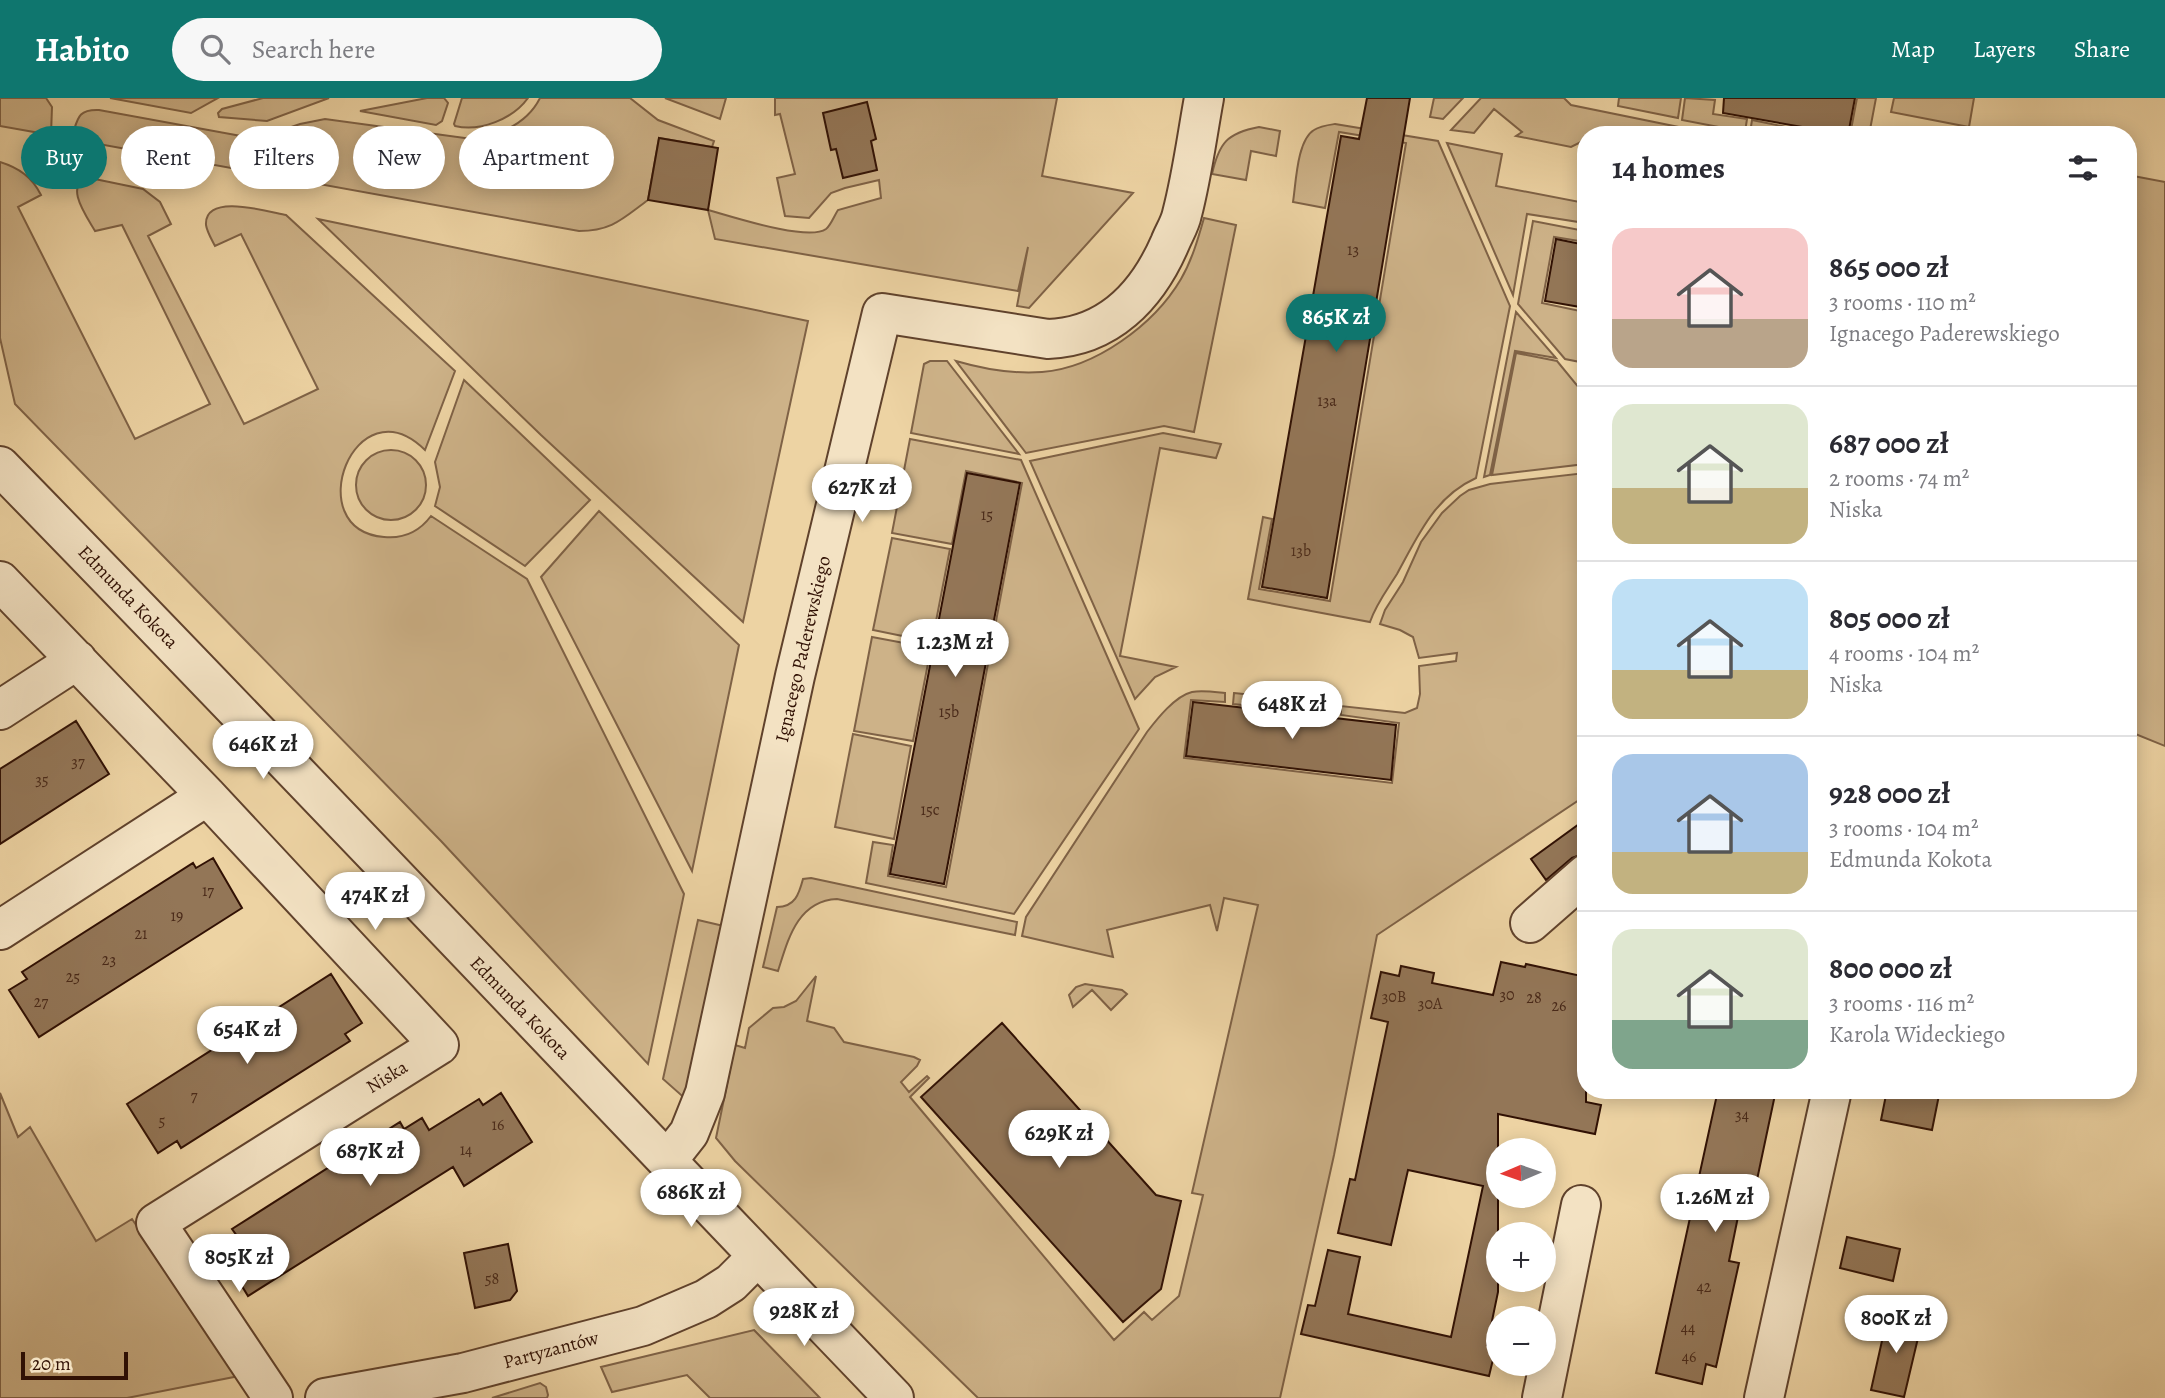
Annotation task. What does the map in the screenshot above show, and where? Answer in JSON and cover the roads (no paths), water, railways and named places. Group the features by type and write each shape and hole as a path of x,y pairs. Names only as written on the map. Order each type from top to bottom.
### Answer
{"street":[{"name":"Ignacego Paderewskiego","path":"667,1161 689,1133 707,1085 795,676 882,313 1048,339 1071,338 1099,327 1124,310 1143,291 1160,267 1182,216 1204,98"},
{"name":"Edmunda Kokota","path":"0,466 229,700 894,1398"},
{"name":"Niska","path":"0,581 207,796 439,1045 156,1223 273,1398"},
{"path":"0,710 77,660"},
{"path":"0,930 207,796"},
{"path":"1530,923 1577,882"},
{"path":"1764,1398 1830,1099"},
{"path":"1542,1398 1581,1205"},
{"name":"Partyzantów","path":"325,1398 463,1373 643,1326 706,1299 731,1283 758,1256"}]}
